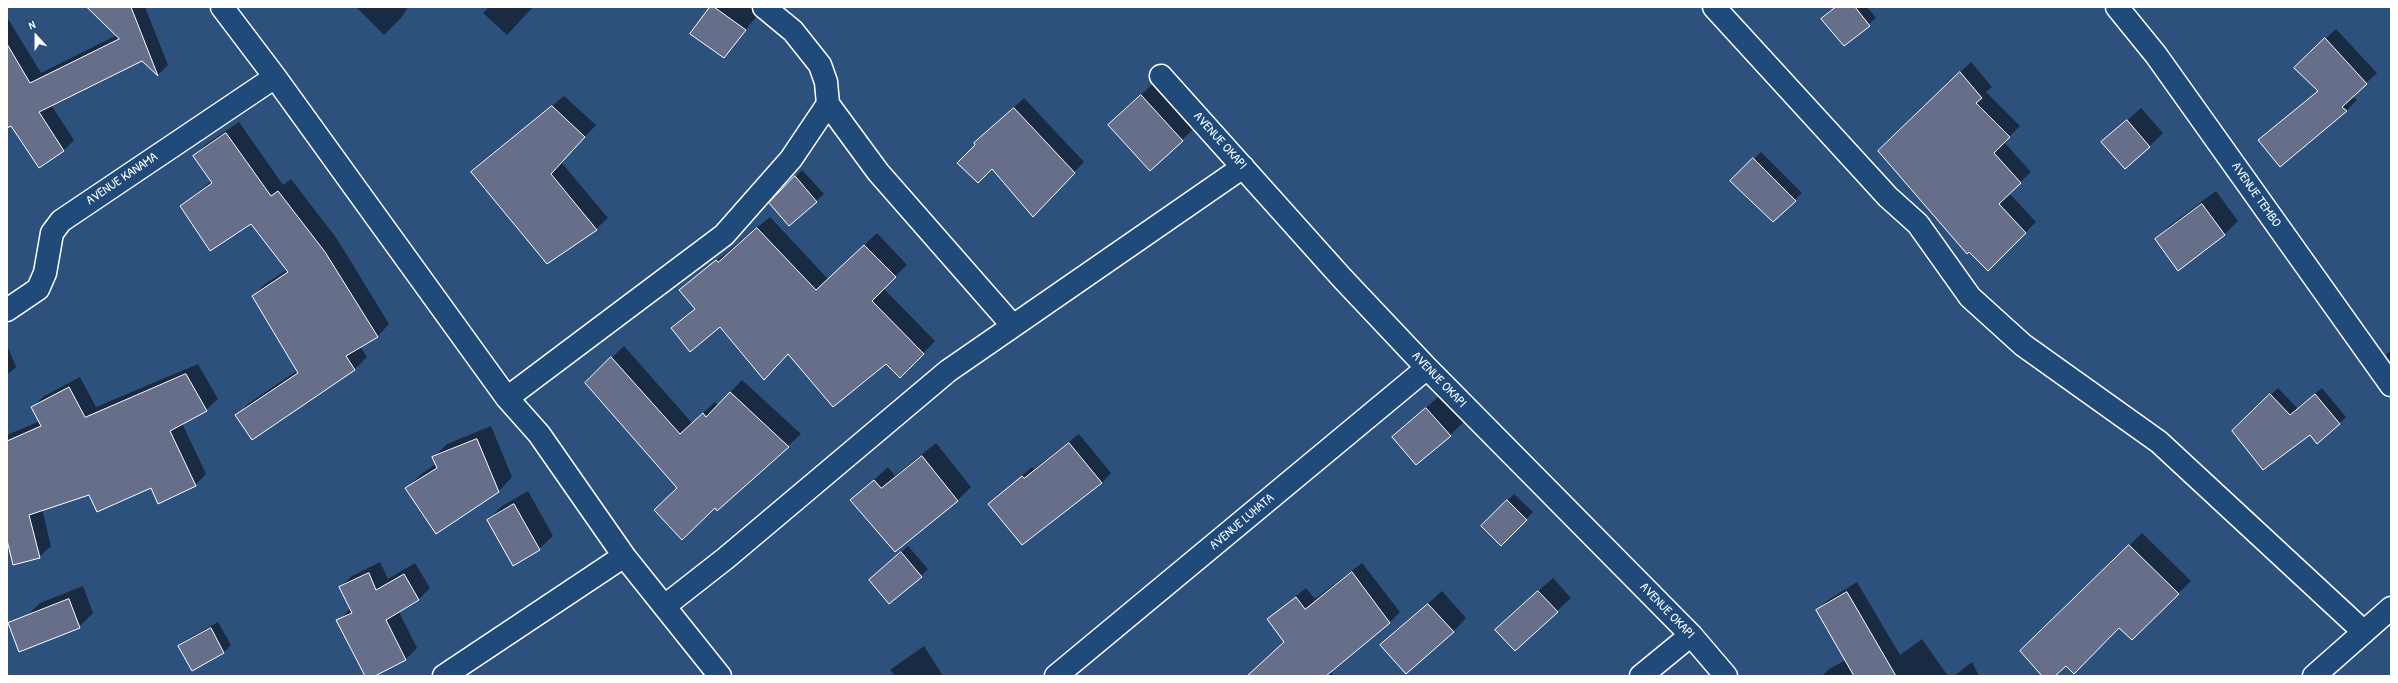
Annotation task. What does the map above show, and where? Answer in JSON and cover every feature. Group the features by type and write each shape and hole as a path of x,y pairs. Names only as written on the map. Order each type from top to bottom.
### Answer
{"street":[{"path":"222,7 275,77 508,398 539,434 624,556 666,605 720,676"},
{"path":"764,7 793,31 820,65 826,82 828,104 878,172 1013,326"},
{"path":"1714,7 1888,197 1918,224 1970,297 2023,345 2158,442 2364,632"},
{"name":"AVENUE TEMBO","path":"2117,7 2156,55 2391,385"},
{"name":"AVENUE OKAPI","path":"1161,76 1342,278 1427,368 1691,634 1726,676"},
{"name":"AVENUE KANAMA","path":"7,310 38,289 45,273 52,233 61,221 275,77"},
{"path":"508,398 724,235 792,159 828,104"},
{"path":"666,605 726,558 948,371 1243,167"},
{"name":"AVENUE LUHATA","path":"1056,676 1427,368"},
{"path":"444,676 624,556"},
{"path":"2314,676 2391,608"},
{"path":"1641,676 1691,634"}],"building":[{"path":"87,7 131,7 158,76 142,61 39,112 64,151 39,168 11,126 7,128 7,44 30,83 119,39"},
{"path":"710,7 714,7 746,30 724,58 690,34"},
{"path":"1836,7 1855,7 1870,26 1844,46 1821,19"},
{"path":"2325,38 2367,84 2342,107 2347,111 2280,167 2258,140 2318,91 2294,68"},
{"path":"1960,72 1982,98 1976,103 2010,137 1994,153 2021,183 1999,204 2026,233 1988,271 1969,252 1967,254 1878,151"},
{"path":"1141,95 1183,141 1150,171 1108,125"},
{"path":"552,106 585,137 551,174 597,230 547,264 471,172"},
{"path":"1014,108 1075,173 1033,217 992,169 978,183 957,163 975,145 974,143"},
{"path":"2127,120 2150,147 2125,169 2101,142"},
{"path":"226,133 271,196 278,191 325,252 378,337 346,356 355,370 252,440 235,415 298,373 252,296 288,272 251,224 210,251 180,206 212,183 193,156"},
{"path":"1753,158 1796,201 1773,222 1730,181"},
{"path":"795,176 817,202 789,226 769,203"},
{"path":"2202,204 2225,235 2178,271 2155,239"},
{"path":"757,228 816,290 864,245 896,277 872,301 924,354 900,378 886,364 833,407 788,354 764,380 720,327 690,352 671,328 695,309 679,290 716,260 718,262"},
{"path":"611,357 680,434 703,413 706,417 730,392 789,447 717,511 715,508 682,540 654,510 677,488 585,383"},
{"path":"186,374 207,411 170,431 196,486 158,504 151,488 97,512 89,495 29,515 40,558 13,565 7,540 7,441 41,426 31,407 69,387 85,417"},
{"path":"2270,394 2290,415 2315,394 2340,424 2317,444 2310,435 2263,470 2232,431"},
{"path":"1426,408 1451,436 1416,465 1392,437"},
{"path":"477,439 499,492 436,534 405,488 437,468 432,457"},
{"path":"1069,443 1102,483 1022,545 988,504 1022,476 1024,478"},
{"path":"922,456 958,501 895,552 850,500 874,480 881,488"},
{"path":"1507,500 1527,520 1501,546 1481,526"},
{"path":"514,504 540,550 513,566 487,520"},
{"path":"2129,545 2179,594 2132,640 2119,628 2074,674 2066,666 2055,676 2042,676 2020,651"},
{"path":"901,552 922,577 889,604 869,580"},
{"path":"1352,572 1390,623 1326,676 1247,676 1284,642 1267,619 1296,597 1305,609"},
{"path":"369,573 376,590 404,574 419,600 386,620 406,660 375,676 365,676 336,620 352,613 339,587"},
{"path":"1538,591 1558,612 1515,651 1495,630"},
{"path":"1847,592 1896,676 1854,676 1816,610"},
{"path":"69,599 80,628 19,652 8,623"},
{"path":"1428,604 1454,632 1406,674 1380,645"},
{"path":"211,628 224,653 192,671 178,646"}]}
